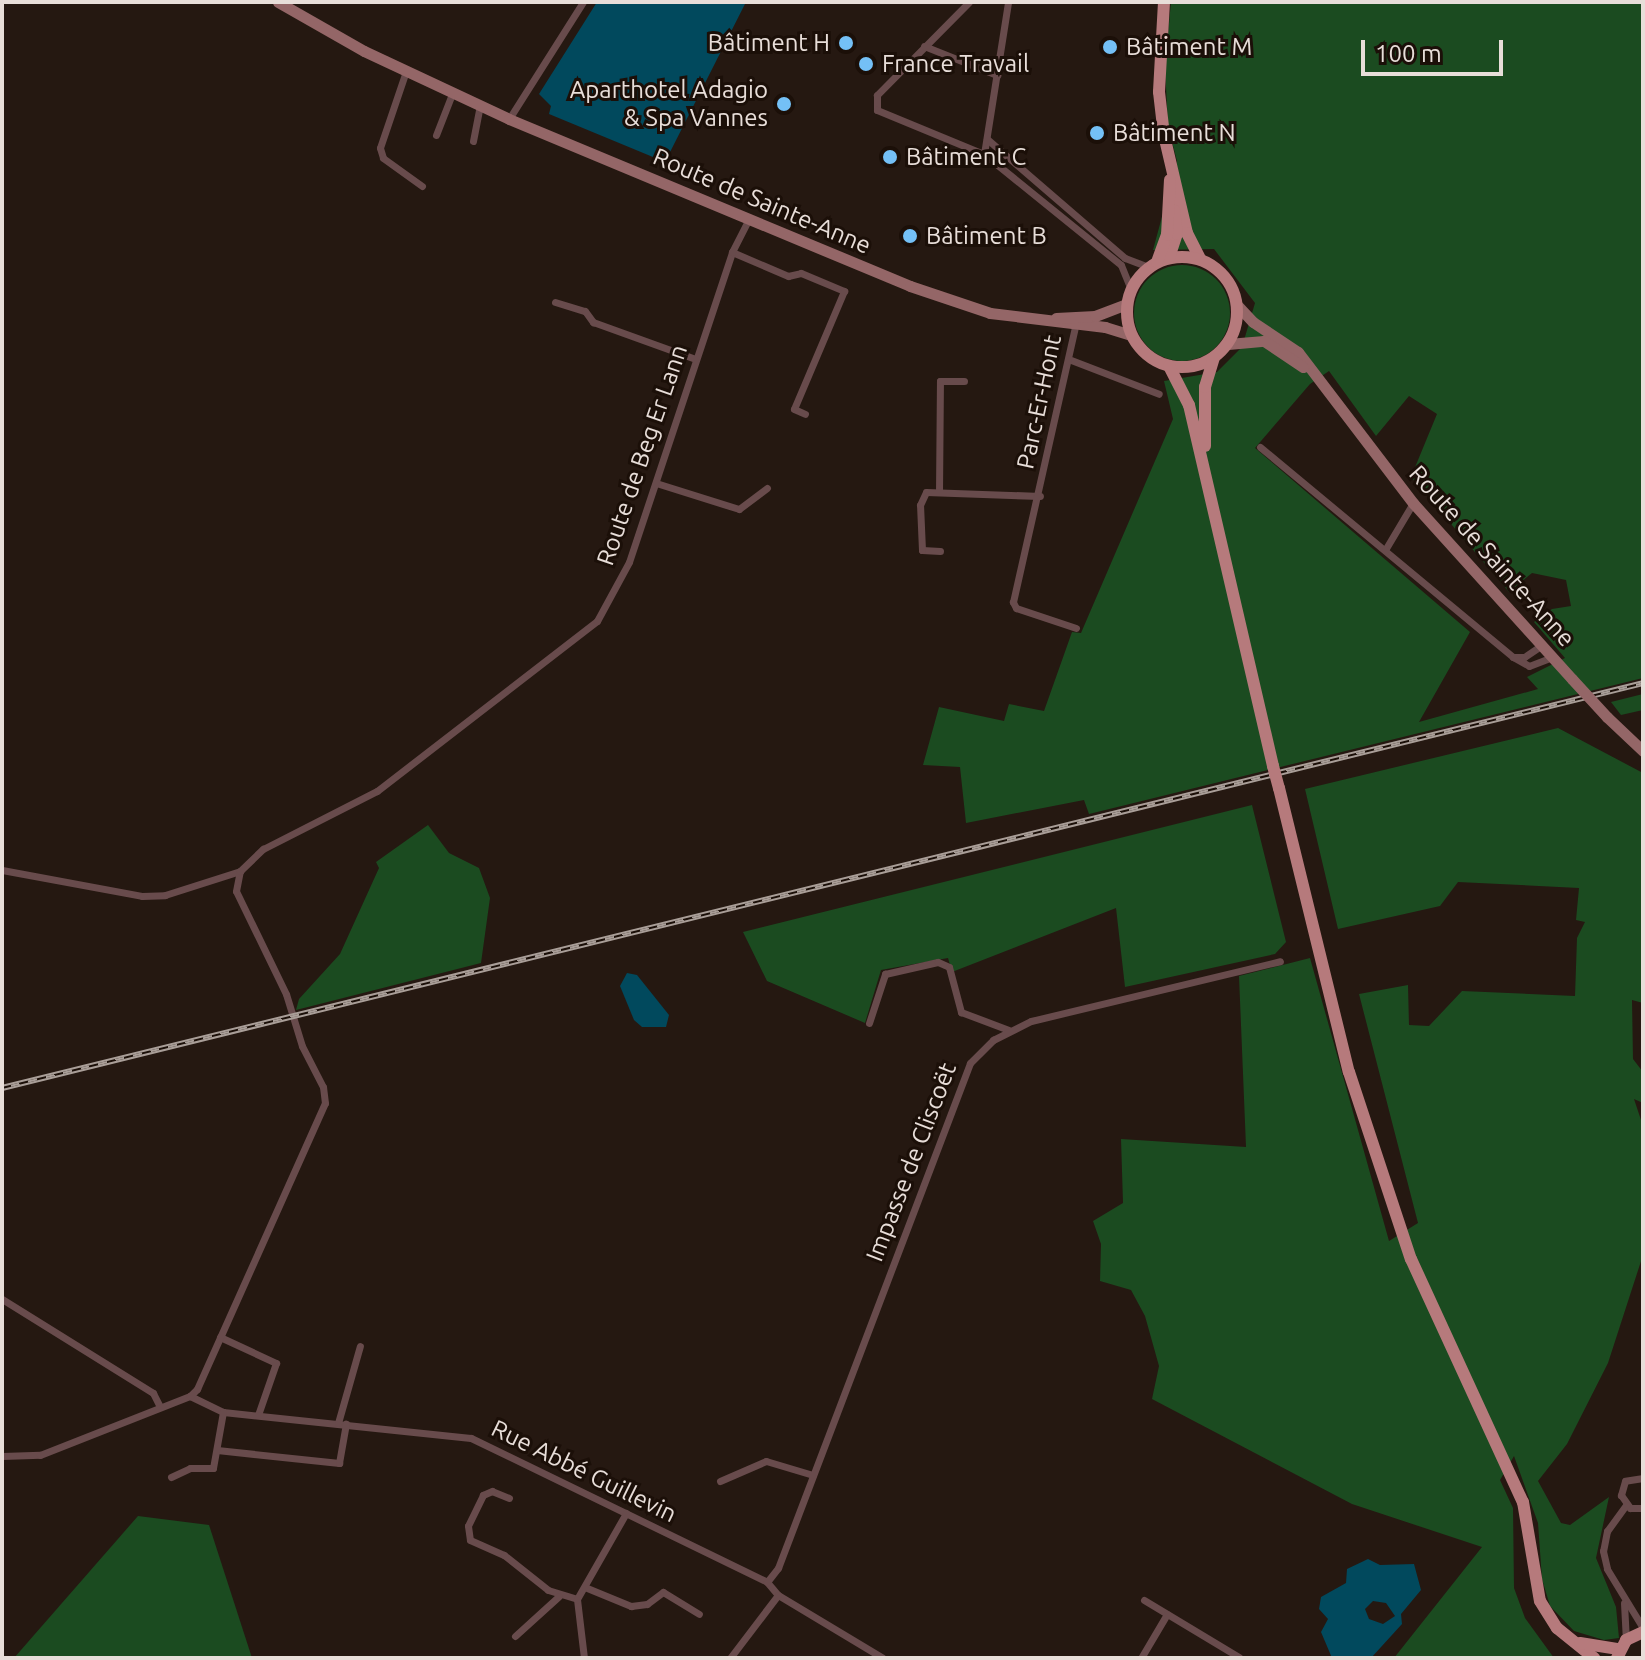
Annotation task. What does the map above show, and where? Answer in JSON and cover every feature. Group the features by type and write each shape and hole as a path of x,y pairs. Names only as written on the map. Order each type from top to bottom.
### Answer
{"main road":[{"name":"Route de Sainte-Anne","path":"278,2 452,94 952,302 1020,319 1077,321 1131,335"},
{"path":"1164,2 1159,92 1171,173 1200,259 1225,277 1237,305 1228,344 1202,364 1169,366 1151,358 1131,335 1127,304 1131,290 1159,262 1167,235 1171,173"},
{"path":"1159,262 1200,259"},
{"path":"1077,321 1127,304"},
{"name":"Route de Sainte-Anne","path":"1237,305 1244,315 1298,352 1413,503 1607,717 1643,751"},
{"name":"Route de Sainte-Anne","path":"1228,344 1264,341 1290,355 1318,381"},
{"path":"1205,465 1205,387 1214,357"},
{"path":"1202,364 1198,395 1205,442"},
{"path":"1169,366 1184,391 1205,465 1273,766 1374,1157 1444,1340 1523,1502 1540,1601 1573,1641 1594,1658"},
{"path":"1573,1641 1621,1649 1643,1630"}],"street":[{"path":"509,119 583,2"},
{"path":"969,2 877,95 880,113 984,154 1121,265 1131,290"},
{"path":"984,154 1008,2"},
{"path":"924,46 997,75"},
{"path":"406,71 381,153 422,186"},
{"path":"436,135 452,94"},
{"path":"473,141 480,106"},
{"path":"987,139 1125,258 1159,262"},
{"name":"Route de Beg Er Lann","path":"240,871 263,849 377,791 597,621 625,573 732,252 749,219"},
{"path":"732,252 788,276 801,273 844,291 794,409 805,414"},
{"path":"555,302 585,311 593,322 696,359"},
{"name":"Parc-Er-Hont","path":"1076,628 1016,608 1013,602 1071,360 1077,321"},
{"path":"1071,360 1159,394"},
{"path":"940,551 922,550 920,505 926,492 939,492 940,381 964,381"},
{"path":"1260,447 1513,657 1529,666 1552,657"},
{"path":"656,483 739,509 767,488"},
{"name":"Parc-Er-Hont","path":"939,492 1040,496"},
{"path":"1385,550 1413,503"},
{"path":"1513,657 1524,657 1542,645"},
{"path":"2,870 142,896 165,895 240,871 236,891 286,994 325,1096 321,1116 273,1211 220,1337 190,1396 159,1405 40,1455 2,1456"},
{"name":"Impasse de Cliscoët","path":"767,1582 778,1568 970,1063 1009,1030 1280,961"},
{"path":"869,1023 885,974 938,962 949,967 961,1012 1009,1030"},
{"path":"2,1299 153,1393 159,1405"},
{"path":"220,1337 276,1363 258,1415"},
{"path":"217,1450 339,1463 342,1424 360,1346"},
{"name":"Rue Abbé Guillevin","path":"190,1396 223,1412 471,1438 767,1582 778,1595 883,1658"},
{"path":"171,1477 190,1468 213,1468 223,1412"},
{"path":"720,1481 766,1461 813,1475"},
{"path":"1643,1478 1634,1477 1623,1485 1626,1505 1607,1531 1603,1551 1624,1600 1643,1630"},
{"path":"509,1498 492,1491 483,1495 468,1526 470,1540 504,1555 559,1596 577,1599"},
{"path":"1626,1505 1643,1508"},
{"path":"584,1658 577,1599 587,1588 626,1513"},
{"path":"587,1588 631,1606 647,1604 663,1592 699,1614"},
{"path":"730,1658 778,1595"},
{"path":"515,1636 559,1596"},
{"path":"1144,1600 1239,1657"},
{"path":"1621,1649 1624,1600"},
{"path":"1141,1658 1167,1614"}],"green space":[{"path":"1171,2 1643,2 1643,678 1089,814 1084,800 966,823 960,767 923,765 939,707 1004,721 1009,704 1044,711 1072,632 1081,633 1173,419 1164,381 1217,372 1242,347 1255,303 1214,249 1153,250 1177,161 1168,126 1165,67","holes":["1329,371 1376,436 1409,396 1437,414 1411,477 1509,592 1532,573 1566,580 1571,606 1552,609 1534,622 1565,658 1527,677 1538,689 1419,722 1470,632 1255,448 1310,384"]},
{"path":"1182,265 1200,268 1216,279 1227,295 1230,313 1227,331 1216,347 1200,358 1182,361 1164,358 1148,347 1137,331 1134,313 1137,295 1148,279 1164,268"},
{"path":"1643,694 1643,710 1621,715 1611,702"},
{"path":"1558,728 1643,773 1643,1003 1632,1000 1633,1059 1643,1072 1643,1103 1634,1099 1643,1126 1643,1255 1608,1363 1567,1444 1538,1481 1561,1523 1570,1525 1609,1497 1596,1558 1616,1607 1619,1638 1604,1640 1574,1631 1550,1606 1542,1579 1538,1523 1514,1456 1500,1480 1513,1508 1514,1588 1525,1618 1554,1658 1394,1658 1482,1547 1352,1504 1152,1399 1159,1366 1145,1316 1131,1290 1100,1281 1101,1244 1093,1221 1123,1203 1121,1139 1246,1147 1239,976 1310,958 1389,1241 1418,1223 1359,994 1408,985 1409,1025 1429,1026 1462,991 1575,996 1577,938 1585,922 1576,920 1579,888 1458,882 1440,906 1338,929 1305,789"},
{"path":"1252,805 1286,942 1275,954 1125,987 1116,908 952,972 948,958 881,970 865,1023 767,981 743,932"},
{"path":"428,825 449,853 479,868 490,898 481,963 296,1010 299,999 340,954 379,868 376,862"},
{"path":"138,1516 209,1525 252,1658 14,1658"}],"water":[{"path":"597,2 746,2 665,162 549,114 551,106 539,94"},
{"path":"627,973 637,975 669,1015 666,1027 642,1027 634,1020 620,986"},
{"path":"1368,1559 1380,1565 1414,1564 1421,1590 1401,1614 1402,1624 1371,1658 1332,1658 1321,1632 1328,1619 1319,1609 1321,1597 1346,1583 1347,1569","holes":["1373,1601 1386,1603 1395,1616 1383,1624 1369,1619 1365,1609"]}],"railway":[{"path":"2,1088 1643,683"}],"place":[{"name":"Bâtiment H","path":"846,43"},
{"name":"Bâtiment M","path":"1110,47"},
{"name":"France Travail","path":"866,64"},
{"name":"Aparthotel Adagio & Spa Vannes","path":"784,104"},
{"name":"Bâtiment N","path":"1097,133"},
{"name":"Bâtiment C","path":"890,157"},
{"name":"Bâtiment B","path":"910,236"}]}
